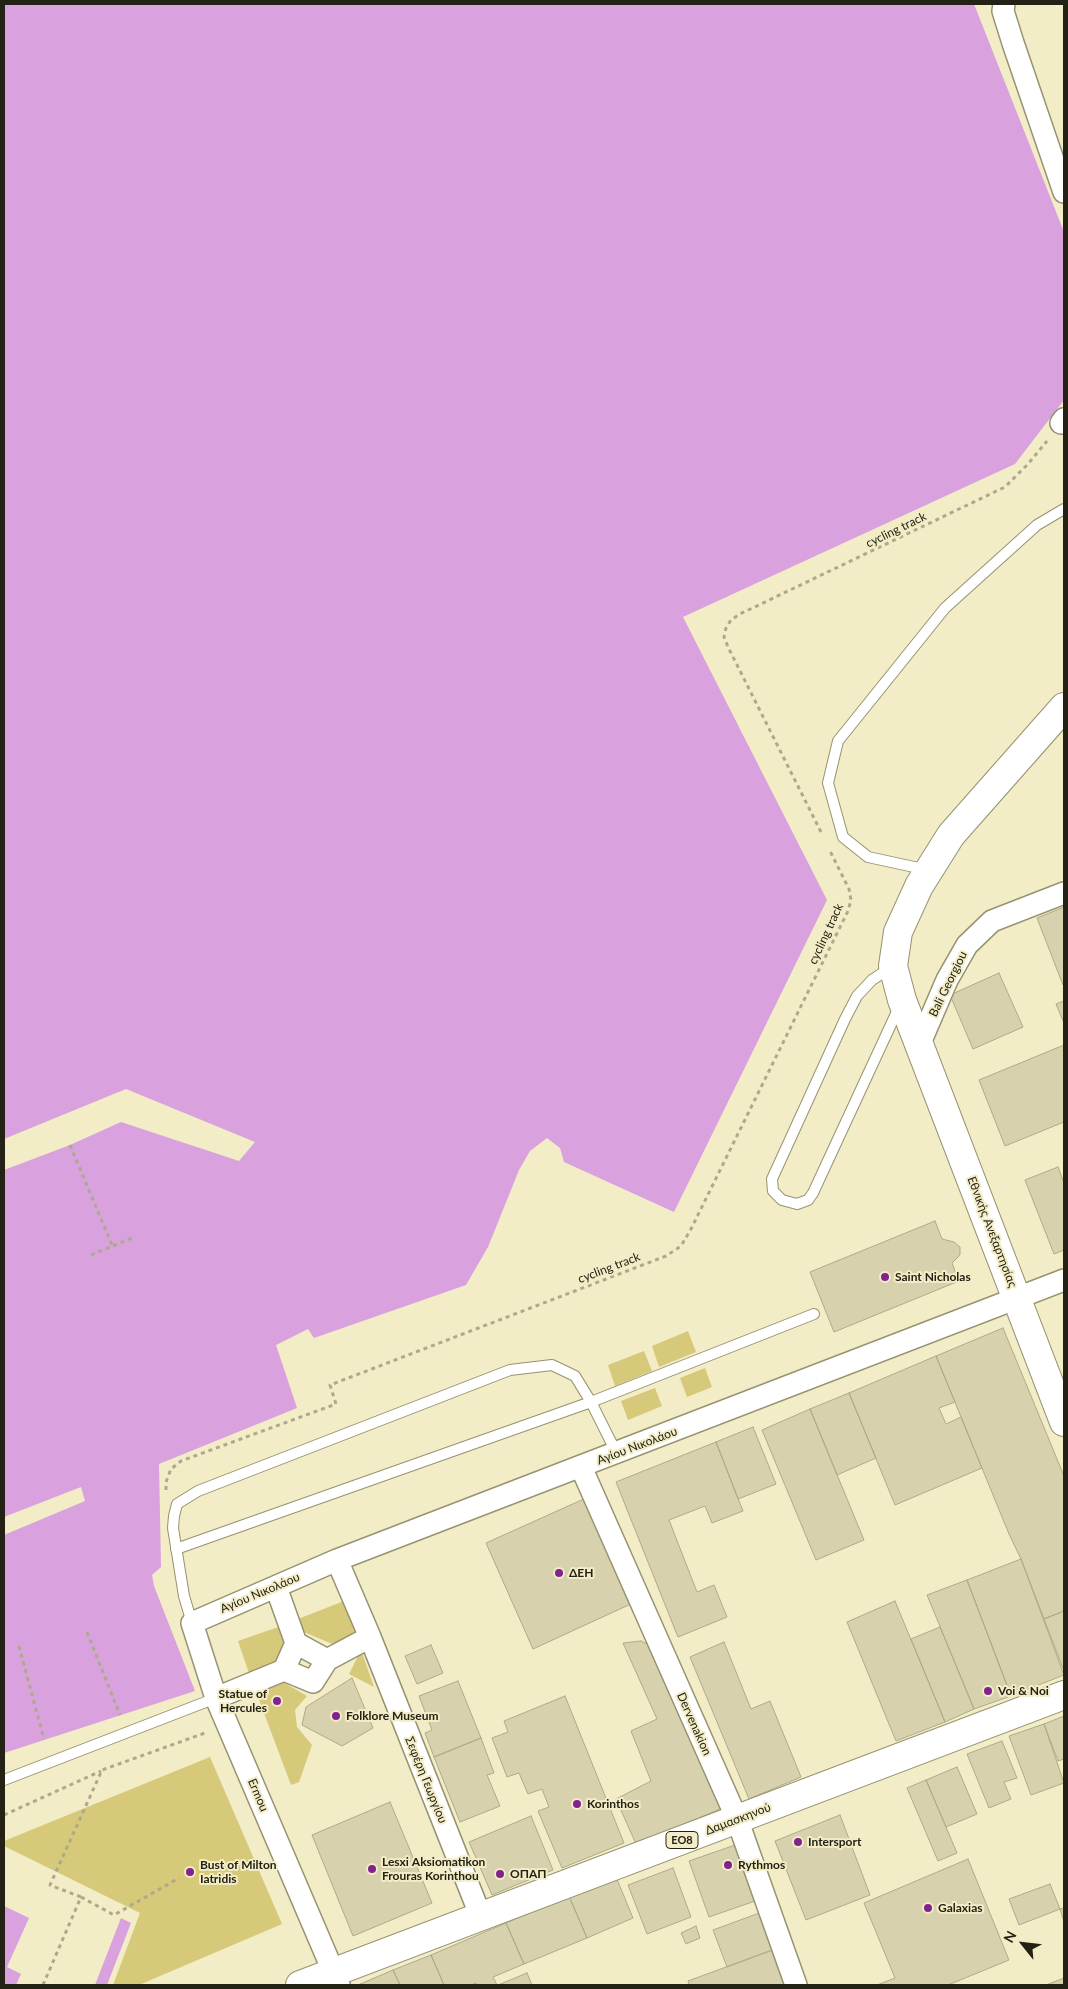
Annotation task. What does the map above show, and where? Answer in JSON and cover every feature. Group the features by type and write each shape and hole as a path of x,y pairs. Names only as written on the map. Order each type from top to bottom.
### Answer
{"main road":[{"path":"893,966 898,932 919,886 951,835 1064,707"},
{"name":"Εθνικής Ανεξαρτησίας","path":"893,966 902,1000 920,1042 1064,1422"},
{"name":"Δαμασκηνού","path":"300,1985 336,1979 481,1917 1064,1695"}],"street":[{"path":"1004,4 1003,11 1013,43 1064,192"},
{"name":"Bali Georgiou","path":"920,1042 947,980 967,945 992,921 1064,893"},
{"name":"Αγίου Νικολάου","path":"192,1623 337,1560 581,1468 1064,1280"},
{"name":"Dervenakion","path":"581,1468 737,1819 796,1985"},
{"name":"Σεφέρη Γεωργίου","path":"337,1560 370,1637 481,1917"},
{"path":"276,1587 296,1643 327,1660"},
{"name":"Ermou","path":"192,1623 216,1698 336,1979"},
{"path":"284,1670 313,1682 327,1660 370,1637"},
{"path":"216,1698 284,1670 296,1643"}],"lane":[{"path":"929,870 868,858 843,836 828,783 838,742 945,608 1037,525 1064,509"},
{"path":"893,966 872,980 857,996 845,1019 772,1179 773,1191 782,1200 797,1204 808,1200 813,1193 902,1000"},
{"path":"176,1549 591,1402 814,1314"},
{"path":"192,1623 184,1596 174,1528 177,1504 186,1497 510,1370 552,1365 575,1376 591,1402 617,1454"},
{"path":"4,1780 216,1698"}],"path":[{"name":"сycling track","path":"823,837 728,647 724,637 726,628 731,620 740,614 1005,487 1028,464 1063,421"},
{"name":"сycling track","path":"336,1404 330,1385 666,1256 681,1246 848,911 851,900 849,889 828,846"},
{"path":"70,1145 112,1245"},
{"path":"91,1255 132,1238"},
{"path":"87,1632 121,1716"},
{"path":"19,1646 44,1738"},
{"path":"4,1815 102,1770 228,1724"},
{"path":"102,1770 50,1885 81,1897 114,1915 179,1878"},
{"path":"44,1985 81,1897"}],"shaded area":[{"path":"4,4 974,4 1064,232 1064,400 1015,464 683,617 827,900 674,1212 564,1162 560,1148 547,1138 530,1151 519,1170 488,1247 466,1285 314,1338 308,1329 276,1345 297,1408 159,1464 161,1567 152,1575 154,1586 195,1691 4,1753 4,1535 85,1501 81,1487 4,1517 4,1170 70,1145 121,1122 239,1161 255,1142 126,1089 4,1139"},
{"path":"688,1331 696,1352 659,1367 652,1346"},
{"path":"644,1351 652,1371 615,1386 608,1365"},
{"path":"705,1368 712,1387 687,1397 680,1378"},
{"path":"655,1388 662,1406 628,1420 621,1401"},
{"path":"344,1601 357,1636 337,1646 304,1632 298,1619"},
{"path":"284,1625 289,1637 274,1667 250,1676 238,1641"},
{"path":"361,1650 374,1687 349,1674"},
{"path":"281,1681 307,1696 295,1710 297,1727 312,1745 299,1782 291,1785 255,1689"},
{"path":"210,1757 282,1924 139,1985 113,1985 140,1913 4,1846 4,1841"},
{"path":"4,1906 29,1918 7,1967 21,1974 16,1985 4,1985"},
{"path":"121,1918 131,1923 107,1985 95,1985"}],"building":[{"path":"1064,907 1064,984 1063,985 1037,918"},
{"path":"999,973 1023,1027 973,1049 950,995"},
{"path":"1064,1001 1064,1023 1056,1004"},
{"path":"1064,1045 1064,1122 1005,1146 979,1080"},
{"path":"1058,1167 1064,1183 1064,1250 1054,1254 1025,1180"},
{"name":"Saint Nicholas","path":"935,1221 942,1239 954,1242 960,1247 960,1255 952,1263 959,1281 834,1332 810,1272"},
{"path":"1003,1328 1064,1476 1064,1611 1044,1619 1021,1559 936,1356"},
{"path":"936,1356 955,1402 939,1408 946,1424 961,1417 982,1468 895,1505 849,1393"},
{"path":"849,1393 876,1458 837,1475 810,1409"},
{"path":"810,1409 864,1540 816,1560 762,1430"},
{"path":"753,1427 776,1484 738,1499 716,1442"},
{"path":"716,1442 743,1511 712,1523 705,1506 669,1520 697,1592 714,1585 727,1617 678,1637 616,1482"},
{"name":"ΔΕΗ","path":"586,1498 633,1603 533,1649 486,1543"},
{"path":"1021,1559 1064,1675 1011,1696 967,1580"},
{"path":"967,1580 1011,1696 974,1709 927,1595"},
{"path":"895,1601 945,1722 896,1741 847,1622"},
{"path":"1064,1611 1064,1671 1044,1619"},
{"path":"940,1627 974,1709 945,1722 911,1639"},
{"path":"641,1641 656,1648 725,1807 636,1844 616,1799 651,1781 631,1731 657,1719 623,1643"},
{"path":"724,1642 751,1709 770,1701 801,1777 749,1799 690,1657"},
{"path":"431,1645 443,1673 417,1684 405,1656"},
{"name":"Folklore Museum","path":"352,1678 373,1728 342,1746 302,1725 306,1707"},
{"path":"458,1681 481,1738 434,1757 425,1733 432,1730 419,1696"},
{"path":"565,1696 624,1843 562,1868 538,1811 549,1807 542,1789 528,1794 519,1773 507,1777 492,1738 508,1732 504,1721"},
{"path":"1064,1716 1064,1759 1058,1761 1044,1724"},
{"path":"1044,1724 1064,1783 1031,1795 1009,1736"},
{"path":"481,1738 494,1773 487,1775 500,1806 460,1822 434,1757"},
{"path":"1002,1741 1017,1778 1004,1782 1011,1799 989,1808 967,1754"},
{"path":"957,1767 977,1814 946,1827 926,1780"},
{"path":"926,1780 957,1853 938,1861 907,1788"},
{"name":"Lesxi Aksiomatikon Frouras Korinthou","path":"390,1802 432,1903 353,1936 312,1835"},
{"path":"840,1815 870,1895 806,1920 775,1841"},
{"path":"531,1816 553,1870 492,1895 469,1842"},
{"path":"738,1844 758,1900 709,1917 689,1861"},
{"path":"968,1859 1009,1960 948,1985 877,1985 895,1978 864,1903"},
{"path":"673,1868 691,1917 647,1934 628,1885"},
{"path":"616,1877 633,1918 587,1938 569,1896"},
{"path":"1050,1884 1060,1909 1019,1925 1009,1899"},
{"path":"569,1896 587,1938 524,1964 506,1923"},
{"path":"1064,1908 1064,1922 1060,1909"},
{"path":"762,1912 775,1949 727,1967 713,1930"},
{"path":"506,1923 524,1964 493,1977 497,1985 477,1985 476,1983 471,1985 444,1985 431,1955"},
{"path":"696,1926 700,1938 686,1944 681,1933"},
{"path":"775,1949 788,1985 689,1985 688,1981"},
{"path":"431,1955 444,1985 400,1985 393,1970"},
{"path":"393,1970 400,1985 358,1985"},
{"path":"527,1973 532,1985 498,1985"},
{"path":"1064,1978 1064,1985 1046,1985"}],"place":[{"name":"Saint Nicholas","path":"885,1277"},
{"name":"ΔΕΗ","path":"559,1573"},
{"name":"Voi & Noi","path":"988,1691"},
{"name":"Statue of Hercules","path":"277,1701"},
{"name":"Folklore Museum","path":"336,1716"},
{"name":"Korinthos","path":"577,1804"},
{"name":"Intersport","path":"798,1842"},
{"name":"Rythmos","path":"728,1865"},
{"name":"Lesxi Aksiomatikon Frouras Korinthou","path":"372,1869"},
{"name":"Bust of Milton Iatridis","path":"190,1872"},
{"name":"ΟΠΑΠ","path":"500,1874"},
{"name":"Galaxias","path":"928,1908"}]}
